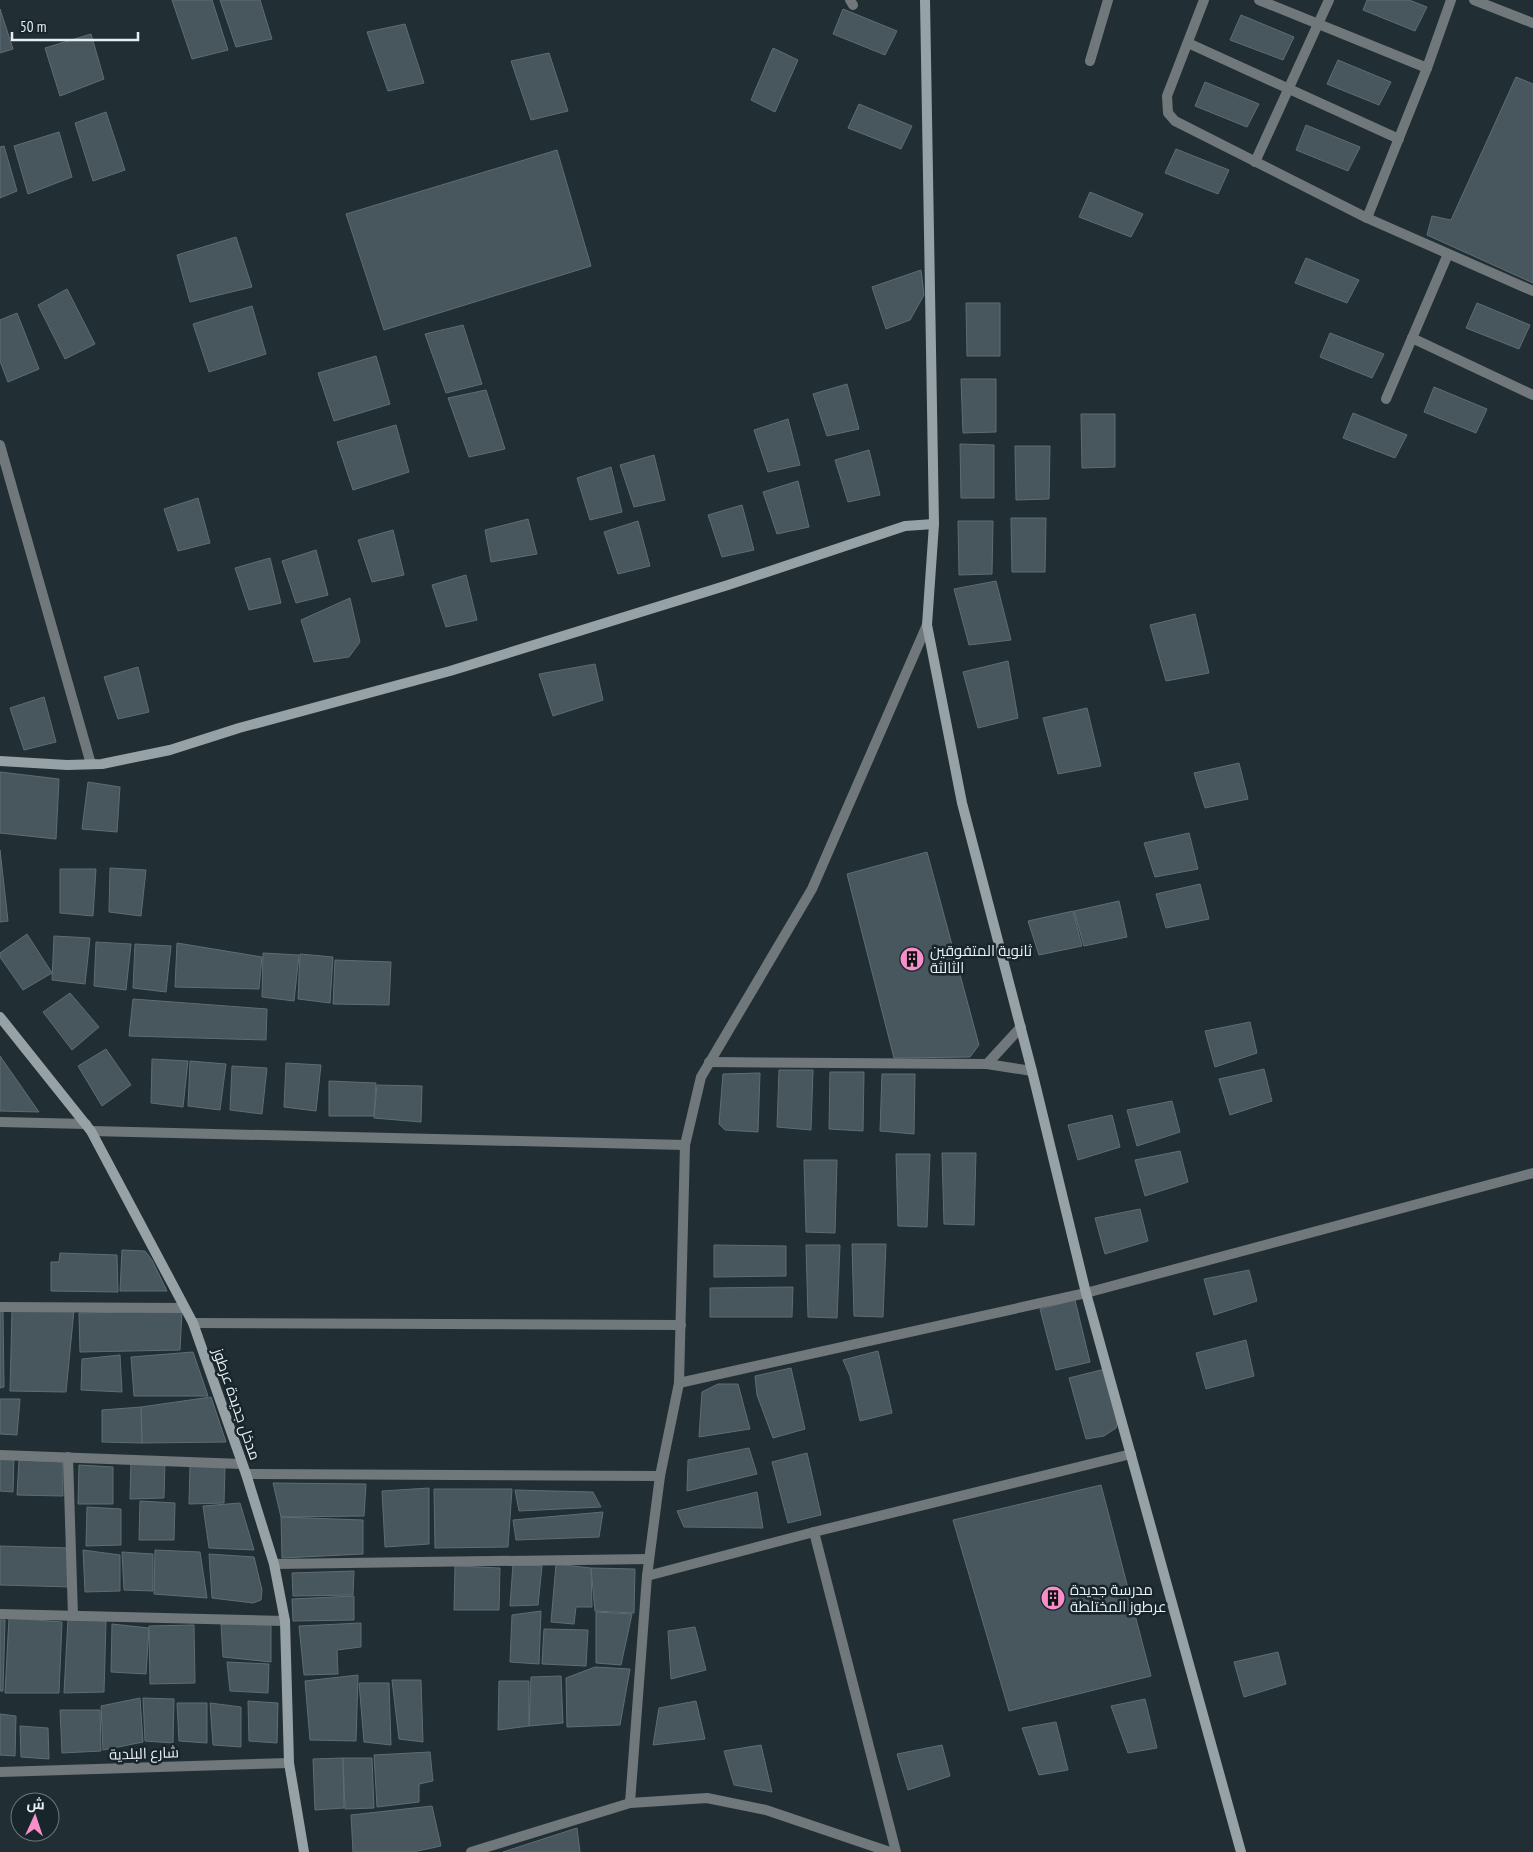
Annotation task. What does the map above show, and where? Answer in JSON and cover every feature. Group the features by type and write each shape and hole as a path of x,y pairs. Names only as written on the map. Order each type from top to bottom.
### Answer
{"street":[{"path":"925,0 934,524 927,625 962,802 1021,1027 1086,1293 1241,1852"},
{"path":"1090,61 1108,0"},
{"path":"1204,0 1168,96 1168,113 1175,121 1367,218 1533,291"},
{"path":"1259,0 1427,68"},
{"path":"1255,162 1329,0"},
{"path":"1367,218 1427,68 1451,0"},
{"path":"1474,0 1533,23"},
{"path":"1188,43 1399,139"},
{"path":"1386,399 1448,254"},
{"path":"1412,338 1533,395"},
{"path":"0,445 90,764"},
{"path":"0,761 90,764 136,759 239,728 450,671 728,585 905,526 934,524"},
{"path":"630,1803 649,1558 660,1476 680,1383 685,1145 701,1077 812,889 927,625"},
{"name":"مدخل جديدة عرطوز","path":"0,1018 88,1127 193,1323 244,1469 274,1564 285,1621 289,1763 304,1852"},
{"path":"987,1064 1021,1027"},
{"path":"709,1062 987,1064 1032,1071"},
{"path":"0,1122 88,1127 685,1145"},
{"path":"680,1383 1086,1293 1533,1173"},
{"path":"0,1307 184,1308"},
{"path":"193,1323 681,1325"},
{"path":"647,1576 814,1532 1131,1454"},
{"path":"0,1456 68,1456 244,1469 660,1476"},
{"path":"68,1456 73,1616"},
{"path":"814,1532 896,1852"},
{"path":"274,1564 649,1558"},
{"path":"0,1614 285,1621"},
{"name":"شارع البلدية","path":"0,1772 289,1763"},
{"path":"471,1852 630,1803 707,1798 766,1810 890,1852"}],"building":[{"path":"172,0 212,0 228,50 192,59"},
{"path":"220,0 260,0 272,39 236,47"},
{"path":"1367,0 1409,0 1427,7 1415,31 1363,10"},
{"path":"0,9 13,49 0,53"},
{"path":"843,9 897,31 885,55 833,34"},
{"path":"1241,15 1294,37 1283,60 1230,40"},
{"path":"405,24 424,83 388,91 367,32"},
{"path":"91,34 104,79 60,96 45,48"},
{"path":"773,48 798,60 775,112 751,100"},
{"path":"549,53 568,111 531,120 511,61"},
{"path":"1338,60 1391,82 1379,105 1327,84"},
{"path":"1516,77 1533,84 1533,283 1427,235 1432,216 1451,220"},
{"path":"1205,82 1259,104 1247,127 1195,106"},
{"path":"859,104 912,126 901,149 848,128"},
{"path":"106,112 125,170 93,181 75,123"},
{"path":"1306,125 1360,147 1348,171 1296,150"},
{"path":"59,132 72,177 28,194 14,146"},
{"path":"4,146 17,191 0,198 0,147"},
{"path":"1176,149 1229,170 1218,194 1165,173"},
{"path":"557,150 591,266 384,330 346,214"},
{"path":"1090,192 1143,214 1131,237 1079,217"},
{"path":"236,237 252,287 190,302 177,255"},
{"path":"1306,258 1359,280 1347,303 1295,283"},
{"path":"921,270 924,295 910,320 886,329 872,287"},
{"path":"67,289 95,344 65,359 38,305"},
{"path":"966,303 1000,303 1000,356 967,356"},
{"path":"1477,303 1530,325 1519,349 1466,328"},
{"path":"252,306 266,354 209,372 193,324"},
{"path":"17,313 39,369 8,382 0,361 0,320"},
{"path":"463,325 482,384 446,393 425,334"},
{"path":"1330,333 1384,354 1372,378 1320,357"},
{"path":"376,356 390,404 334,421 318,373"},
{"path":"961,379 996,379 996,432 963,433"},
{"path":"847,384 859,429 827,436 813,394"},
{"path":"1434,387 1487,409 1476,433 1424,412"},
{"path":"486,390 505,449 469,457 448,398"},
{"path":"1353,413 1407,435 1395,458 1343,438"},
{"path":"1081,414 1115,414 1115,467 1082,468"},
{"path":"788,419 800,465 768,472 754,430"},
{"path":"396,425 409,472 353,490 337,442"},
{"path":"960,444 994,445 994,498 961,498"},
{"path":"1015,446 1050,446 1049,499 1016,500"},
{"path":"869,450 880,495 848,502 835,460"},
{"path":"654,455 665,500 634,507 620,465"},
{"path":"611,467 622,512 590,520 577,478"},
{"path":"798,481 809,527 777,534 763,492"},
{"path":"198,498 210,543 178,551 164,509"},
{"path":"742,505 754,550 722,557 708,515"},
{"path":"1011,518 1046,518 1045,572 1012,572"},
{"path":"528,519 537,554 491,562 485,530"},
{"path":"638,521 650,566 618,574 604,532"},
{"path":"958,521 993,521 992,574 959,575"},
{"path":"393,530 404,575 372,582 358,540"},
{"path":"316,550 328,595 296,603 282,561"},
{"path":"270,558 281,603 249,610 235,568"},
{"path":"466,575 477,620 446,627 432,585"},
{"path":"996,581 1011,640 969,645 954,589"},
{"path":"350,598 360,642 349,657 314,662 301,620"},
{"path":"1195,614 1209,673 1166,681 1150,625"},
{"path":"1008,661 1018,718 978,728 963,672"},
{"path":"595,664 603,700 553,716 539,674"},
{"path":"138,667 149,712 118,719 104,677"},
{"path":"44,697 56,742 24,750 10,708"},
{"path":"1087,708 1101,766 1058,774 1043,718"},
{"path":"1239,763 1248,799 1205,808 1194,773"},
{"path":"0,772 59,779 56,839 0,833"},
{"path":"88,782 120,787 117,832 82,829"},
{"path":"1189,833 1198,869 1155,877 1144,843"},
{"path":"0,850 8,921 0,922"},
{"name":"ثانوية المتفوقين الثالثة","path":"927,852 979,1045 970,1057 894,1058 847,874"},
{"path":"110,868 146,870 141,916 109,912"},
{"path":"60,869 96,869 93,916 60,913"},
{"path":"1200,884 1209,919 1166,928 1156,894"},
{"path":"1119,901 1127,937 1084,946 1074,911"},
{"path":"1073,911 1082,946 1039,955 1028,921"},
{"path":"27,934 52,973 23,990 0,957 0,953"},
{"path":"54,936 90,938 85,984 52,980"},
{"path":"96,942 131,944 126,990 94,986"},
{"path":"177,943 262,957 259,989 175,987"},
{"path":"135,944 171,946 166,992 133,988"},
{"path":"263,953 299,955 294,1001 262,997"},
{"path":"300,954 333,957 330,1003 298,999"},
{"path":"335,960 391,962 389,1005 333,1004"},
{"path":"70,993 99,1027 72,1050 43,1012"},
{"path":"133,999 267,1009 266,1040 129,1036"},
{"path":"1250,1022 1257,1053 1215,1067 1205,1031"},
{"path":"106,1049 131,1085 102,1106 78,1066"},
{"path":"0,1056 39,1112 0,1111"},
{"path":"152,1059 188,1061 183,1107 151,1103"},
{"path":"190,1061 226,1064 220,1110 188,1106"},
{"path":"286,1063 321,1065 316,1111 284,1107"},
{"path":"232,1066 267,1068 262,1114 230,1110"},
{"path":"1264,1069 1272,1101 1230,1115 1219,1079"},
{"path":"779,1070 813,1070 811,1130 777,1127"},
{"path":"830,1072 864,1072 863,1131 829,1129"},
{"path":"760,1073 758,1132 725,1130 719,1124 723,1074"},
{"path":"882,1074 915,1074 914,1134 880,1131"},
{"path":"329,1081 376,1083 374,1116 329,1116"},
{"path":"377,1085 422,1086 421,1122 374,1118"},
{"path":"1172,1101 1180,1132 1137,1146 1127,1110"},
{"path":"1112,1115 1120,1147 1078,1160 1068,1125"},
{"path":"1180,1151 1188,1182 1145,1196 1135,1160"},
{"path":"942,1153 976,1153 974,1225 944,1224"},
{"path":"896,1154 930,1154 927,1227 898,1226"},
{"path":"804,1160 837,1160 835,1233 806,1232"},
{"path":"1140,1209 1148,1241 1105,1254 1095,1218"},
{"path":"852,1244 886,1244 883,1317 854,1316"},
{"path":"714,1245 786,1246 786,1276 714,1277"},
{"path":"806,1245 840,1245 837,1318 808,1317"},
{"path":"122,1250 145,1251 152,1260 167,1291 120,1291"},
{"path":"60,1253 117,1255 118,1292 51,1291 51,1262 59,1262"},
{"path":"1249,1270 1257,1301 1214,1315 1204,1279"},
{"path":"793,1287 792,1317 710,1317 710,1288"},
{"path":"1075,1300 1090,1362 1056,1370 1040,1309"},
{"path":"0,1310 3,1310 4,1387 0,1388"},
{"path":"12,1310 74,1310 66,1392 10,1391"},
{"path":"182,1311 180,1350 80,1352 79,1313"},
{"path":"1246,1340 1254,1376 1206,1389 1196,1353"},
{"path":"878,1351 892,1413 860,1421 850,1376 843,1360"},
{"path":"193,1352 208,1396 134,1396 131,1357"},
{"path":"120,1355 122,1392 81,1390 82,1359"},
{"path":"791,1368 805,1429 773,1438 757,1395 755,1376"},
{"path":"1105,1369 1118,1420 1116,1428 1104,1436 1086,1439 1069,1378"},
{"path":"718,1384 738,1384 750,1429 699,1437 702,1392"},
{"path":"211,1397 226,1442 142,1443 141,1407"},
{"path":"0,1399 20,1399 17,1435 0,1434"},
{"path":"141,1407 142,1443 102,1442 102,1410"},
{"path":"749,1448 757,1474 687,1491 688,1460"},
{"path":"807,1453 821,1515 788,1523 772,1462"},
{"path":"0,1456 14,1457 13,1492 0,1491"},
{"path":"19,1460 63,1462 63,1496 17,1495"},
{"path":"131,1460 165,1462 164,1498 130,1499"},
{"path":"79,1465 113,1467 113,1504 78,1504"},
{"path":"190,1465 225,1467 224,1503 189,1504"},
{"path":"273,1483 366,1484 364,1516 281,1517"},
{"name":"مدرسة جديدة عرطوز المختلطة","path":"1101,1485 1151,1676 1009,1711 953,1520"},
{"path":"429,1488 429,1544 385,1547 382,1491"},
{"path":"434,1489 512,1489 508,1547 435,1548"},
{"path":"515,1490 593,1492 601,1507 519,1511"},
{"path":"757,1492 763,1528 684,1527 677,1511"},
{"path":"140,1501 175,1503 174,1540 139,1540"},
{"path":"240,1503 254,1550 209,1548 203,1506"},
{"path":"87,1507 121,1509 121,1545 86,1546"},
{"path":"603,1512 599,1537 516,1540 513,1520"},
{"path":"281,1517 363,1520 363,1554 282,1558"},
{"path":"0,1546 71,1548 72,1587 0,1585"},
{"path":"83,1550 120,1555 120,1591 85,1592"},
{"path":"155,1550 200,1552 207,1598 154,1594"},
{"path":"122,1552 153,1554 153,1591 124,1590"},
{"path":"209,1554 254,1557 262,1590 261,1600 253,1603 212,1598"},
{"path":"513,1564 542,1566 538,1605 510,1606"},
{"path":"556,1564 591,1568 592,1607 576,1607 574,1624 551,1622"},
{"path":"455,1566 500,1568 499,1610 454,1610"},
{"path":"591,1568 635,1569 634,1613 595,1611"},
{"path":"354,1571 353,1595 293,1596 292,1573"},
{"path":"354,1596 354,1620 293,1621 292,1599"},
{"path":"541,1611 539,1664 510,1662 512,1615"},
{"path":"596,1612 632,1614 621,1665 596,1663"},
{"path":"9,1618 62,1622 59,1693 5,1693"},
{"path":"68,1619 106,1621 104,1692 64,1693"},
{"path":"0,1620 5,1620 3,1691 0,1691"},
{"path":"271,1623 271,1662 223,1657 221,1624"},
{"path":"361,1623 361,1647 337,1650 338,1674 304,1675 299,1626"},
{"path":"112,1624 149,1628 146,1674 111,1672"},
{"path":"194,1625 195,1683 150,1684 149,1626"},
{"path":"695,1627 706,1670 671,1679 668,1631"},
{"path":"544,1629 588,1630 586,1666 542,1664"},
{"path":"1278,1652 1286,1684 1244,1697 1234,1662"},
{"path":"227,1662 269,1664 268,1693 230,1691"},
{"path":"595,1667 630,1669 620,1725 567,1727 566,1678"},
{"path":"358,1675 356,1741 310,1740 305,1681"},
{"path":"561,1676 563,1723 529,1726 531,1677"},
{"path":"392,1680 421,1680 423,1742 399,1739"},
{"path":"499,1681 529,1681 529,1726 498,1730"},
{"path":"359,1683 389,1683 391,1745 364,1742"},
{"path":"140,1698 143,1742 103,1750 101,1706"},
{"path":"143,1698 174,1699 173,1743 145,1741"},
{"path":"1145,1699 1157,1748 1128,1753 1111,1706"},
{"path":"248,1701 278,1703 277,1743 249,1741"},
{"path":"696,1701 705,1739 653,1745 659,1708"},
{"path":"177,1703 207,1703 207,1743 179,1741"},
{"path":"210,1703 241,1707 241,1747 213,1745"},
{"path":"60,1710 100,1710 101,1751 62,1753"},
{"path":"0,1714 16,1716 15,1756 0,1755"},
{"path":"1056,1722 1068,1770 1039,1775 1022,1728"},
{"path":"20,1726 48,1728 49,1759 21,1757"},
{"path":"761,1745 772,1792 734,1785 724,1751"},
{"path":"942,1745 950,1776 908,1790 897,1754"},
{"path":"430,1752 433,1781 419,1784 419,1802 377,1807 374,1755"},
{"path":"343,1758 344,1808 315,1810 313,1759"},
{"path":"343,1758 372,1758 374,1808 345,1809"},
{"path":"432,1806 441,1846 413,1852 353,1852 351,1815"},
{"path":"577,1828 580,1852 503,1852"}],"place":[{"name":"ثانوية المتفوقين الثالثة","path":"912,959"},
{"name":"مدرسة جديدة عرطوز المختلطة","path":"1053,1598"}]}
